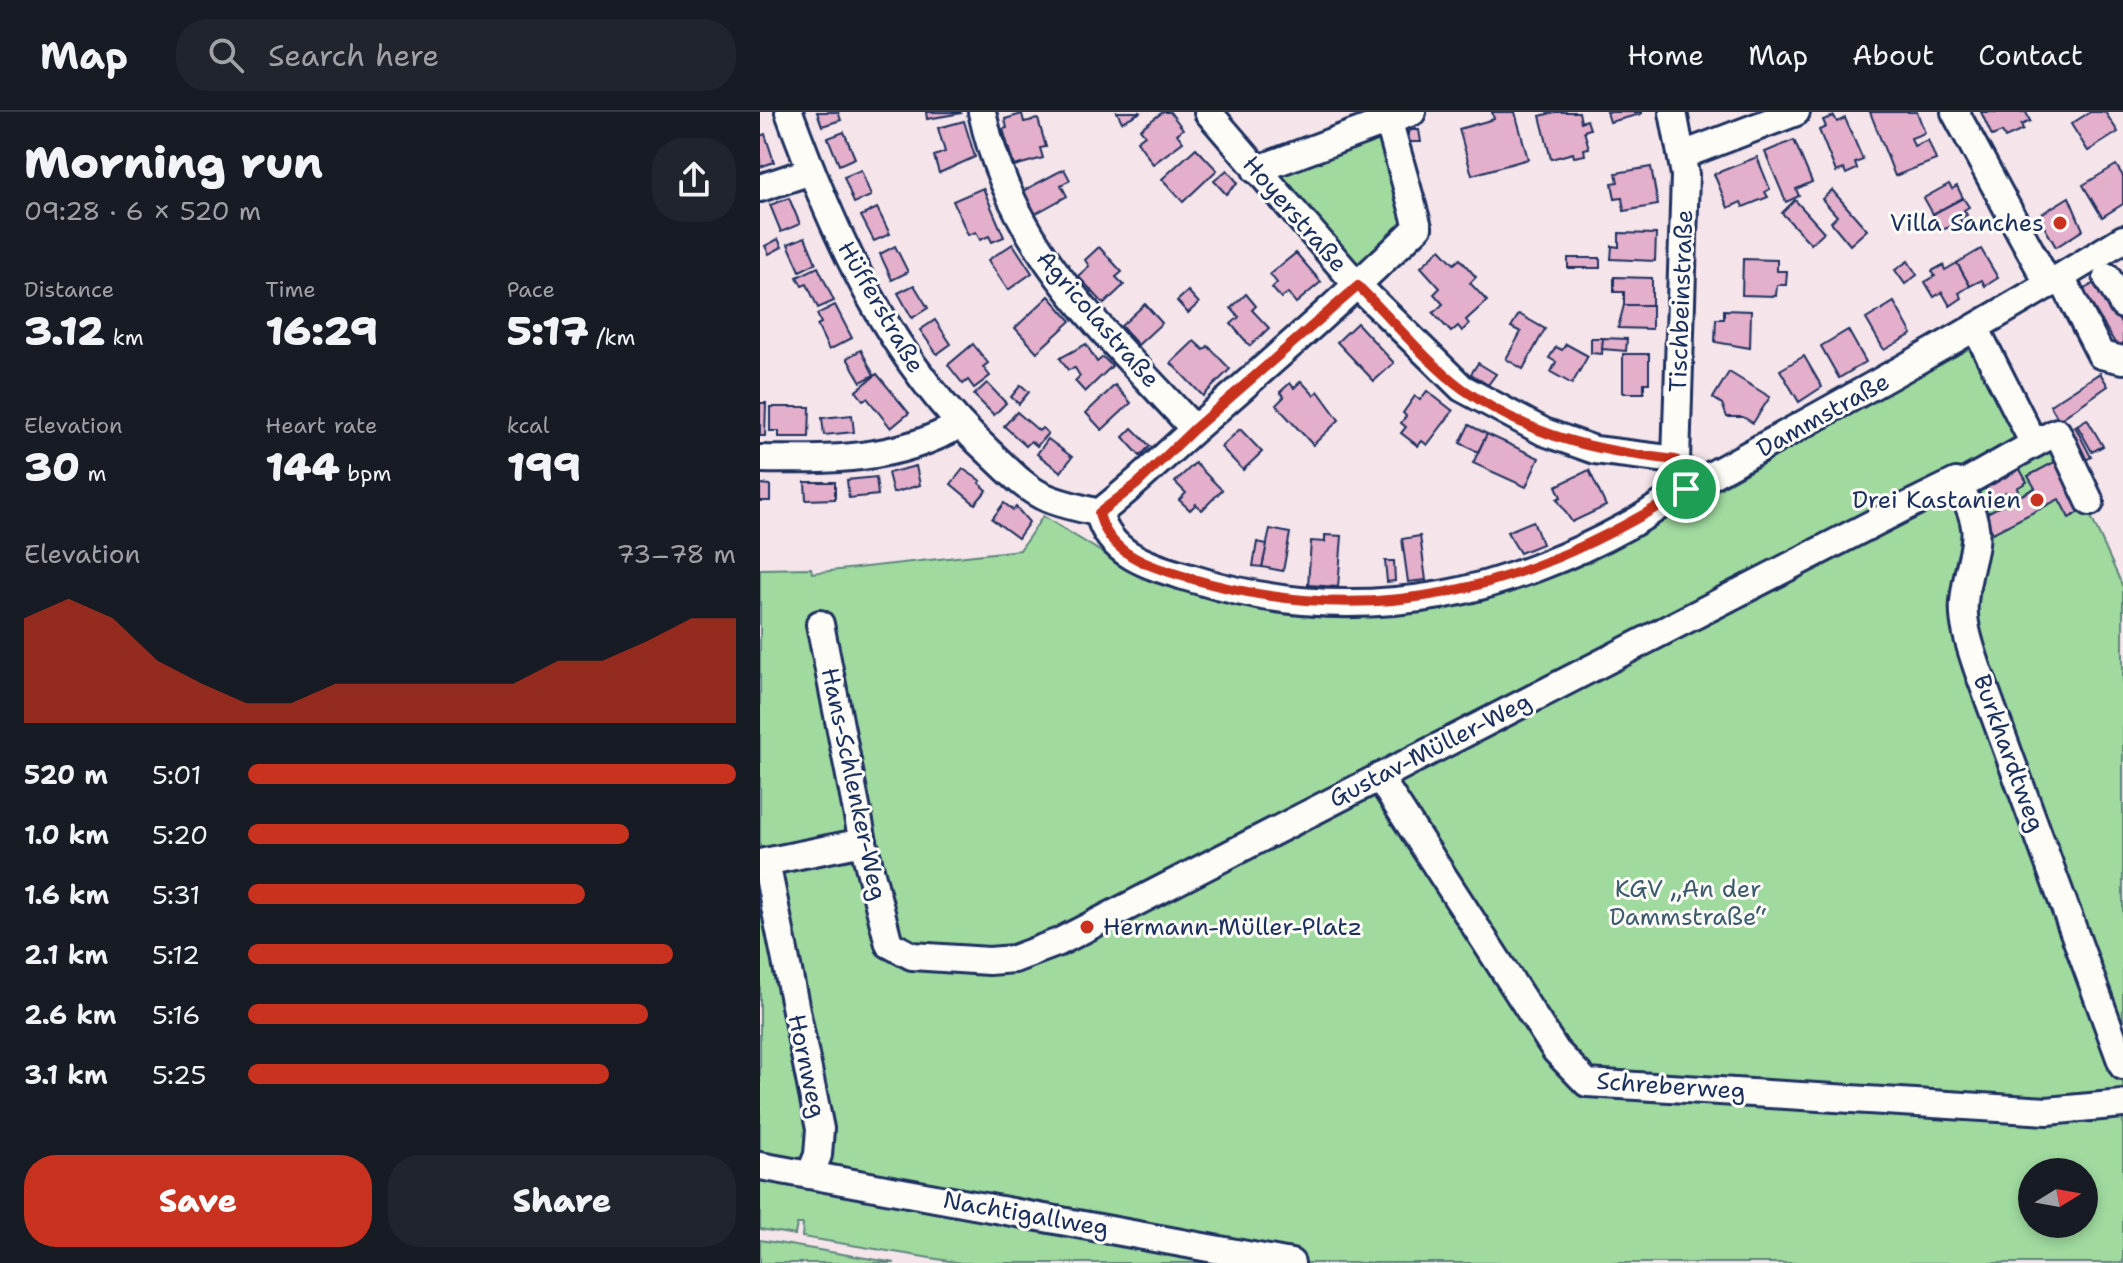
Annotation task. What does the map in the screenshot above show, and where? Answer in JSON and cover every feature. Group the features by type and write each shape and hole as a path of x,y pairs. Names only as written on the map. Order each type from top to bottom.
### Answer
{"street":[{"name":"Hüfferstraße","path":"789,112 811,171 862,284 899,349 959,425 1045,498 1099,513"},
{"name":"Agricolastraße","path":"982,112 998,172 1025,230 1052,273 1194,429"},
{"name":"Hoyerstraße","path":"1208,112 1358,286 1462,388 1544,432 1595,450 1676,460"},
{"name":"Tischbeinstraße","path":"1673,112 1683,155 1676,460 1686,489"},
{"path":"1683,155 1796,112"},
{"path":"1955,112 2101,355 2123,360"},
{"path":"1099,513 1137,484 1194,429 1358,286 1418,227 1400,115 1256,170"},
{"path":"760,188 811,171"},
{"name":"Dammstraße","path":"1099,513 1103,531 1119,550 1169,572 1293,602 1375,604 1444,595 1551,562 1628,526 1686,489 1761,451 1976,329 2123,239"},
{"path":"2107,277 2123,305"},
{"path":"1976,329 2034,444"},
{"path":"760,459 864,459 931,441 959,425"},
{"path":"1959,486 2057,432 2090,502"},
{"name":"Gustav-Müller-Weg","path":"889,944 912,956 1014,959 1059,942 1905,507 1956,482 1959,486"},
{"name":"Burkhardtweg","path":"1959,486 1976,515 1976,543 1964,603 1975,661 2123,1066"},
{"name":"Hans-Schlenker-Weg","path":"820,624 863,842 889,944"},
{"name":"Schreberweg","path":"1379,777 1556,1051 1587,1083 2047,1111 2121,1099"},
{"path":"763,862 863,842"},
{"name":"Hornweg","path":"763,862 820,1129 818,1155 810,1175"},
{"name":"Nachtigallweg","path":"760,1166 1291,1263"}],"green space":[{"path":"1388,119 1418,227 1358,286 1256,170"},
{"name":"KGV „An der Dammstraße“","path":"1971,344 2016,438 1983,478 2057,442 2123,587 2123,1263 961,1263 802,1237 803,1224 797,1224 795,1235 760,1229 760,569 811,568 812,573 1020,550 1043,516 1116,561 1228,598 1515,588 1695,503"},
{"path":"760,1240 895,1263 760,1263"}],"building":[{"path":"817,112 838,112 841,120 822,126"},
{"path":"926,112 960,112 961,113 927,119"},
{"path":"1117,112 1141,112 1122,122"},
{"path":"1163,112 1170,112 1183,129 1177,134 1183,142 1153,164 1137,141 1145,135 1140,129"},
{"path":"1492,112 1515,112 1528,159 1472,175 1459,129 1494,119"},
{"path":"1555,112 1579,112 1581,122 1587,120 1590,129 1584,131 1589,148 1584,149 1585,155 1574,157 1573,153 1551,159 1540,116"},
{"path":"1607,112 1641,112 1641,114 1610,122"},
{"path":"1870,112 1917,112 1925,133 1911,138 1914,146 1928,140 1936,160 1895,176"},
{"path":"1981,112 2026,112 2030,121 2021,125 2023,130 2005,138 2002,132 1992,136"},
{"path":"2090,112 2105,112 2118,132 2088,151 2071,124"},
{"path":"1022,114 1024,122 1038,119 1046,147 1040,148 1043,158 1014,166 1003,129 1007,128 1005,119"},
{"path":"1834,116 1837,122 1845,118 1863,160 1855,163 1857,169 1846,174 1844,169 1836,172 1819,130 1826,127 1823,120"},
{"path":"964,121 975,157 939,173 934,156 945,152 938,128"},
{"path":"1411,130 1419,130 1421,142 1408,142 1407,135"},
{"path":"844,132 855,158 839,165 828,138"},
{"path":"765,134 774,162 760,167 760,136"},
{"path":"1794,140 1812,182 1796,189 1799,196 1786,202 1765,152"},
{"path":"1196,148 1217,170 1183,202 1162,179"},
{"path":"1757,157 1770,189 1765,192 1768,197 1743,207 1741,202 1728,208 1714,174"},
{"path":"2116,165 2123,176 2123,204 2102,217 2083,185"},
{"path":"1651,167 1658,205 1624,211 1622,198 1615,199 1612,183 1618,182 1616,173"},
{"path":"1064,169 1070,180 1061,185 1067,196 1033,215 1021,192"},
{"path":"861,170 871,196 854,203 844,177"},
{"path":"1227,170 1238,183 1226,194 1214,181"},
{"path":"1949,184 1952,189 1957,186 1963,198 1933,214 1924,198"},
{"path":"983,188 1004,237 992,242 989,236 980,240 976,232 968,235 953,201"},
{"path":"1832,190 1867,230 1850,245 1831,222 1837,216 1822,199"},
{"name":"Villa Sanches","path":"2069,197 2083,230 2056,247 2038,216"},
{"path":"789,198 800,224 781,232 770,205"},
{"path":"1963,198 1969,207 1964,210 1967,215 1960,219 1962,223 1941,230 1933,214"},
{"path":"1795,200 1824,232 1811,244 1782,213"},
{"path":"877,208 890,234 874,241 861,216"},
{"path":"1619,233 1656,234 1655,261 1611,259 1612,246 1619,247"},
{"path":"805,237 816,263 800,271 788,244"},
{"path":"778,239 782,247 769,254 765,246"},
{"path":"1013,244 1032,273 1008,290 988,260"},
{"path":"895,246 908,272 892,280 880,254"},
{"path":"1099,247 1122,272 1116,277 1124,285 1104,304 1078,276 1089,266 1085,260"},
{"path":"1440,249 1454,264 1460,259 1476,277 1470,283 1487,301 1466,320 1469,324 1462,331 1458,326 1451,332 1433,313 1443,304 1434,294 1440,288 1421,267"},
{"path":"1981,249 1998,278 1985,286 1982,280 1970,286 1957,263"},
{"path":"1296,253 1321,282 1296,303 1288,293 1281,298 1272,288 1277,283 1270,274"},
{"path":"1568,258 1600,258 1600,268 1568,268"},
{"path":"1743,259 1777,260 1777,271 1787,271 1786,285 1777,285 1776,296 1742,295"},
{"path":"1908,261 1917,275 1905,284 1895,270"},
{"path":"1957,263 1970,286 1959,293 1962,298 1950,306 1942,292 1934,297 1925,282 1935,276 1932,271 1943,265 1945,270"},
{"path":"818,267 834,301 818,308 807,284 802,286 797,277"},
{"path":"1614,277 1652,278 1652,305 1624,305 1624,292 1614,292"},
{"path":"2096,282 2123,327 2123,345 2118,348 2083,290"},
{"path":"914,285 928,308 912,318 898,293"},
{"path":"1188,291 1199,303 1188,313 1177,301"},
{"path":"1246,294 1256,306 1252,310 1269,328 1250,346 1231,324 1239,317 1231,308"},
{"path":"1049,296 1071,321 1037,352 1015,328"},
{"path":"1894,302 1912,334 1884,350 1866,319"},
{"path":"1145,304 1162,323 1138,345 1121,326"},
{"path":"835,305 852,338 829,350 817,325 821,323 817,314"},
{"path":"1624,305 1652,305 1652,329 1618,328"},
{"path":"1724,310 1751,311 1750,348 1715,342 1716,319 1724,319"},
{"path":"1519,314 1545,329 1523,369 1506,359 1521,332 1511,327"},
{"path":"935,320 951,344 937,354 920,330"},
{"path":"1357,323 1394,363 1374,381 1337,342"},
{"path":"1848,330 1866,362 1839,378 1821,346"},
{"path":"1591,338 1603,338 1602,354 1591,353"},
{"path":"1603,338 1627,339 1626,351 1602,349"},
{"path":"1194,341 1204,350 1208,346 1230,369 1203,396 1171,363"},
{"path":"973,344 988,363 983,367 990,376 974,388 968,380 963,384 948,365"},
{"path":"1086,344 1097,362 1103,357 1112,366 1085,392 1075,381 1080,376 1075,368 1068,370 1060,358"},
{"path":"1566,344 1588,356 1572,384 1551,372 1556,362 1549,358 1556,347 1562,350"},
{"path":"861,350 874,375 861,382 847,358"},
{"path":"1623,354 1649,354 1649,383 1644,383 1644,393 1623,393"},
{"path":"1804,356 1822,387 1799,402 1780,370"},
{"path":"1478,363 1496,374 1488,385 1471,374"},
{"path":"1729,372 1770,397 1753,423 1743,417 1727,417 1722,404 1713,398"},
{"path":"2100,373 2108,386 2059,420 2050,405"},
{"path":"877,374 909,413 891,428 867,398 863,400 856,391"},
{"path":"1301,381 1314,395 1318,391 1339,420 1313,445 1276,405 1284,397 1280,392 1290,383 1294,388"},
{"path":"987,383 1006,403 994,415 974,395"},
{"path":"1021,385 1029,392 1019,404 1011,397"},
{"path":"1115,385 1131,403 1102,430 1086,413"},
{"path":"1427,391 1453,411 1427,445 1422,441 1418,446 1401,433 1406,427 1401,423 1406,416 1403,413 1415,396 1420,400"},
{"path":"760,403 766,403 765,436 760,436"},
{"path":"770,407 810,407 809,437 779,437 779,431 770,431"},
{"path":"1017,412 1039,431 1042,428 1048,433 1037,446 1031,441 1026,446 1004,426"},
{"path":"852,415 854,432 824,435 822,418"},
{"path":"2087,419 2103,446 2092,452 2077,425"},
{"path":"1469,425 1487,434 1478,452 1460,443"},
{"path":"2075,426 2091,457 2082,462 2066,431"},
{"path":"1132,428 1150,446 1140,456 1123,437"},
{"path":"1240,429 1262,452 1243,470 1221,447"},
{"path":"1487,434 1539,458 1526,487 1473,463"},
{"path":"1048,439 1072,457 1061,472 1037,454"},
{"path":"2060,459 2086,509 2069,518 2059,499 1993,533 1983,515 2035,488 2028,476"},
{"path":"1195,463 1222,490 1202,510 1196,504 1190,510 1179,500 1186,493 1175,482"},
{"path":"2017,464 2027,482 2017,488 2020,495 2010,500 2006,492 1991,500 1982,482"},
{"path":"916,466 920,485 893,493 888,473"},
{"path":"963,469 981,481 979,483 987,490 975,504 951,484"},
{"path":"1589,470 1606,506 1572,522 1557,499 1561,497 1556,486"},
{"path":"876,477 878,495 849,498 847,480"},
{"path":"805,482 835,482 835,499 806,500"},
{"path":"760,484 770,485 770,501 760,501"},
{"path":"1004,503 1013,510 1016,507 1029,522 1018,538 992,519"},
{"path":"1533,521 1542,544 1520,553 1507,532"},
{"path":"1270,529 1290,533 1283,571 1262,567"},
{"path":"1325,535 1342,536 1338,587 1308,585 1311,541 1325,542"},
{"path":"1420,536 1426,580 1408,582 1402,539"},
{"path":"1257,542 1267,544 1262,567 1253,566"},
{"path":"1385,561 1394,561 1395,581 1387,582"}],"place":[{"name":"Villa Sanches","path":"2060,223"},
{"name":"Drei Kastanien","path":"2037,500"},
{"name":"Hermann-Müller-Platz","path":"1087,927"}],"route":[{"path":"1358,286 1462,388 1544,432 1595,450 1676,460 1686,489 1628,526 1551,562 1444,595 1375,604 1293,602 1212,585 1169,572 1119,550 1103,531 1099,513 1137,484 1194,429 1358,286"}]}
